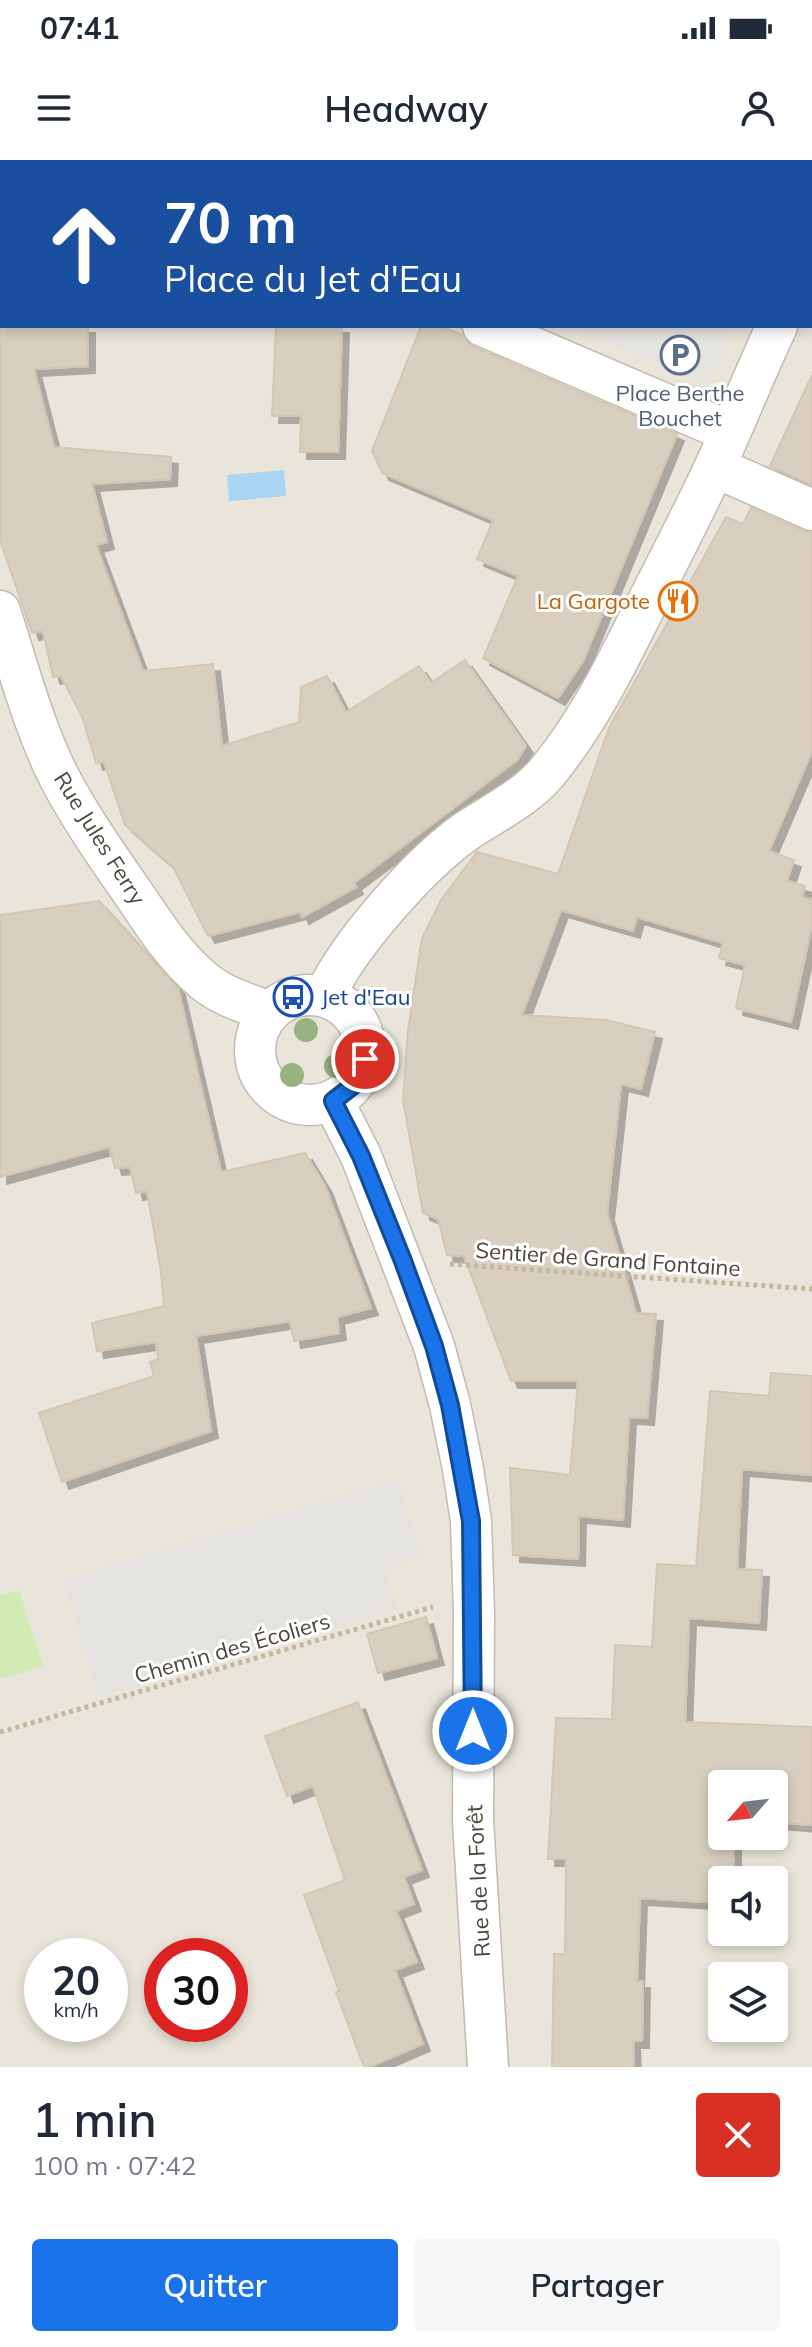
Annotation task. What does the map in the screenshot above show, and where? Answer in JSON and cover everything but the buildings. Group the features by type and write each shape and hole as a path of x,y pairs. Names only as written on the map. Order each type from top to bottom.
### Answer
{"street":[{"path":"487,328 722,449 812,510"},
{"path":"325,996 332,980 369,929 419,871 453,841 525,794 545,775 585,721 607,684 722,449 776,328"},
{"name":"Rue Jules Ferry","path":"0,611 42,737 58,775 99,846 183,962 224,995 269,1012"},
{"path":"302,994 325,996 348,1009 363,1032 365,1059 355,1084 333,1101 315,1105 296,1104 279,1096 265,1082 257,1065 255,1046 259,1028 269,1012 280,1003 302,994"},
{"name":"Rue de la Forêt","path":"333,1101 361,1156 434,1346 450,1405 471,1521 473,1820 488,2067"}],"path":[{"name":"Sentier de Grand Fontaine","path":"396,1244 812,1289"},
{"name":"Chemin des Écoliers","path":"0,1732 431,1607 474,1612"}],"shaded area":[{"path":"0,328 812,328 812,2067 0,2067"},
{"name":"Place Berthe Bouchet","path":"574,328 734,328 708,384"},
{"path":"398,1480 421,1556 384,1567 397,1608 99,1697 63,1580"}],"green space":[{"path":"19,1590 43,1666 0,1679 0,1596"}],"water":[{"path":"284,470 286,496 229,501 227,475"}],"place":[{"name":"Place Berthe Bouchet","path":"680,355"},
{"name":"La Gargote","path":"678,601"},
{"name":"Jet d'Eau","path":"293,997"}],"route":[{"path":"365,1059 355,1084 333,1101 361,1156 403,1261 434,1346 450,1405 471,1521 473,1731"}]}
